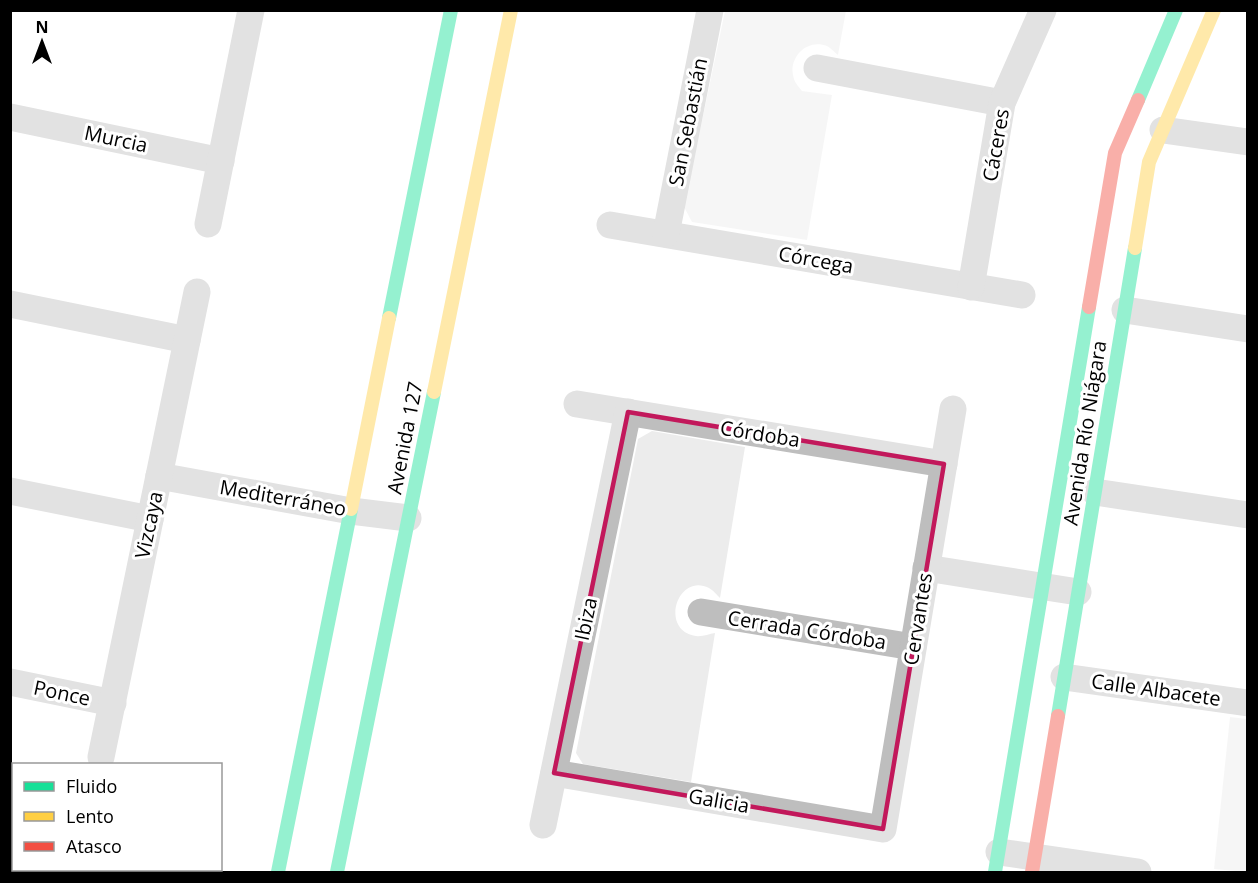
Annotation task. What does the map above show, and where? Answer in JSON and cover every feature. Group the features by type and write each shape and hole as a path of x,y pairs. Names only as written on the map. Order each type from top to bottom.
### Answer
{"main road":[{"name":"Avenida 127","path":"278,873 452,10"},
{"name":"Avenida 127","path":"337,873 511,10"},
{"name":"Avenida Río Niágara","path":"997,862 1115,153 1176,10"},
{"name":"Avenida Río Niágara","path":"1033,865 1149,162 1214,10"}],"street":[{"path":"208,224 251,10"},
{"name":"San Sebastián","path":"666,234 710,10"},
{"name":"Cáceres","path":"971,287 1002,103 1043,10"},
{"path":"817,68 1002,103"},
{"name":"Murcia","path":"10,117 220,161"},
{"path":"1163,130 1248,142"},
{"name":"Córcega","path":"610,225 1022,295"},
{"name":"Vizcaya","path":"101,757 197,292"},
{"path":"10,304 187,340"},
{"path":"1125,310 1248,329"},
{"name":"Córdoba","path":"577,404 944,464"},
{"name":"Cervantes","path":"883,829 953,409"},
{"name":"Ibiza","path":"543,825 628,412"},
{"name":"Mediterráneo","path":"159,476 351,511 408,518"},
{"path":"10,491 150,519"},
{"path":"1095,492 1248,515"},
{"path":"926,568 1078,592"},
{"name":"Cerrada Córdoba","path":"701,612 913,647"},
{"name":"Calle Albacete","path":"1064,677 1248,703"},
{"name":"Ponce","path":"10,682 112,703"},
{"name":"Galicia","path":"554,773 883,829"},
{"path":"997,862 1138,873"}],"highlighted area":[{"path":"628,412 944,464 883,829 554,773"}],"shaded area":[{"path":"725,11 846,11 838,55 827,46 812,45 800,52 793,64 794,79 802,91 832,95 807,240 692,222 684,207"},
{"path":"652,431 745,447 720,598 709,588 698,585 688,588 681,595 675,614 678,624 685,632 696,636 715,633 691,782 583,764 576,753 638,439"},
{"path":"1230,717 1247,719 1247,872 1214,869"}],"traffic: fast":[{"path":"389,318 451,10"},
{"path":"1138,100 1176,10"},
{"path":"1058,716 1135,248"},
{"path":"995,872 1089,307"},
{"path":"337,872 434,392"},
{"path":"278,872 351,509"}],"traffic: slow":[{"path":"434,392 511,10"},
{"path":"1135,248 1149,162 1214,10"},
{"path":"351,509 389,318"}],"traffic: jam":[{"path":"1089,307 1115,153 1138,100"},
{"path":"1032,872 1058,716"}]}
